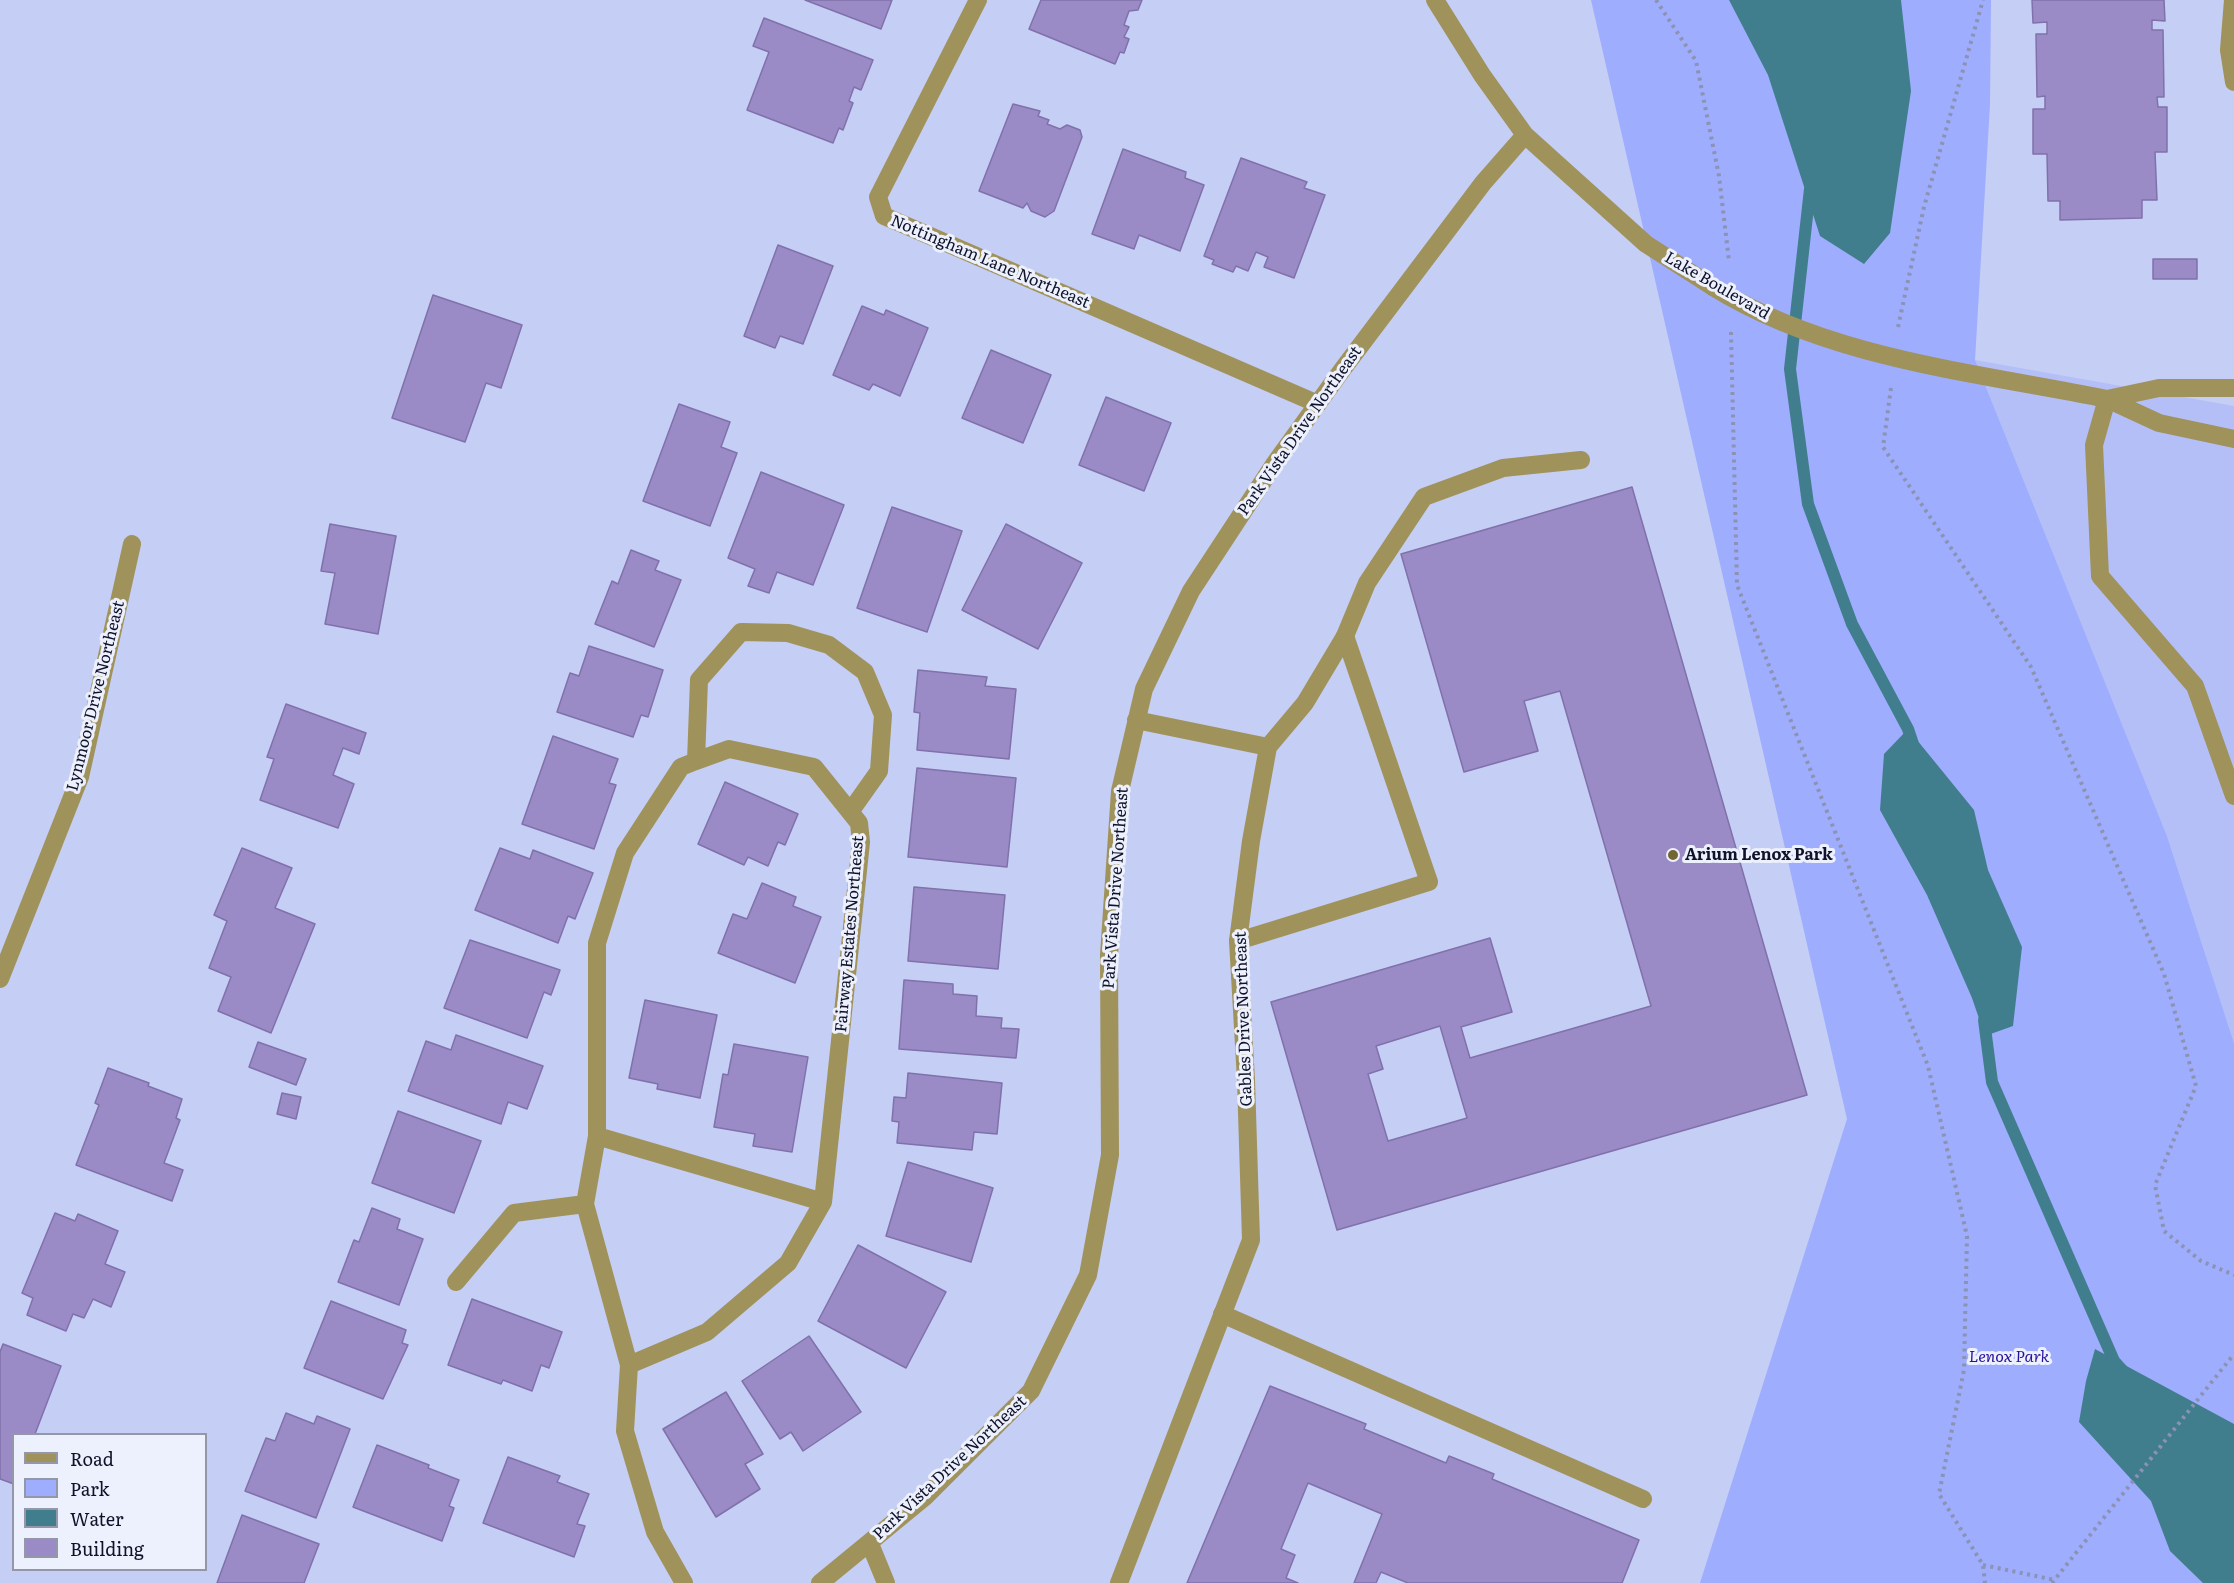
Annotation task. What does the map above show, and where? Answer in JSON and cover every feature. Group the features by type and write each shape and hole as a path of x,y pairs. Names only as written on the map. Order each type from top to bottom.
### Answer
{"street":[{"name":"Nottingham Lane Northeast","path":"978,0 878,197 884,216 1318,404"},
{"name":"Lake Boulevard","path":"1435,0 1482,75 1525,135 1646,244 1713,287 1787,325 1861,348 2107,399"},
{"path":"2233,0 2229,50 2234,82"},
{"name":"Park Vista Drive Northeast","path":"820,1583 926,1496 1031,1391 1088,1275 1110,1155 1109,955 1120,791 1144,689 1191,591 1318,404 1483,183 1525,135"},
{"path":"2107,399 2159,388 2234,388"},
{"path":"2107,399 2159,423 2234,439"},
{"path":"2107,399 2094,445 2100,576 2195,686 2234,796"},
{"name":"Gables Drive Northeast","path":"1119,1583 1251,1240 1246,1080 1238,941 1251,841 1268,747 1305,702 1345,636 1367,583 1424,497 1503,468 1581,460"},
{"name":"Lynmoor Drive Northeast","path":"0,980 80,777 132,544"},
{"name":"Fairway Estates Northeast","path":"629,1365 707,1332 788,1263 823,1202 861,842 859,823 850,812 879,771 883,715 865,672 828,645 788,633 741,632 699,680 696,761"},
{"path":"1238,941 1429,882 1345,636"},
{"path":"1136,720 1268,747"},
{"path":"684,1583 655,1532 625,1431 629,1365 585,1204 597,1136 597,943 625,853 681,767 729,749 814,767 850,812"},
{"path":"597,1136 823,1202"},
{"path":"456,1282 514,1213 585,1204"},
{"path":"1222,1314 1643,1499"},
{"path":"870,1544 886,1583"}],"path":[{"path":"1656,0 1696,61 1719,176 1729,268"},
{"path":"1898,331 1924,207 1983,0"},
{"path":"1731,327 1737,585 1928,1066 1967,1236 1964,1370 1939,1494 1983,1565 1985,1583"},
{"path":"1892,377 1883,447 2031,667 2164,974 2196,1086 2155,1185 2164,1231 2201,1260 2234,1275"},
{"path":"1983,1565 2054,1581 2234,1354"}],"shaded area":[{"path":"1975,360 2234,406 2234,1043 2167,836"}],"green space":[{"name":"Lenox Park","path":"1591,0 1991,0 1990,104 1975,360 2167,836 2234,1043 2234,1583 1700,1583 1847,1119"}],"water":[{"path":"1729,0 1901,0 1911,91 1890,233 1864,264 1820,236 1768,75"},
{"path":"1908,729 1974,810 1988,870 2022,947 2013,1026 1985,1036 1972,998 1927,895 1880,810 1884,754"},
{"path":"2095,1349 2234,1424 2234,1583 2203,1583 2170,1551 2151,1501 2079,1422 2086,1381"}],"building":[{"path":"805,0 892,0 881,29"},
{"path":"1041,0 1142,0 1138,10 1129,11 1124,25 1129,27 1124,37 1129,39 1124,53 1120,52 1115,64 1029,29"},
{"path":"2032,0 2164,0 2165,21 2152,20 2152,30 2163,30 2164,97 2157,97 2158,107 2167,107 2167,152 2155,152 2157,200 2142,200 2142,218 2060,220 2060,201 2048,201 2047,154 2033,154 2033,109 2045,109 2045,96 2037,97 2036,34 2047,34 2047,22 2033,23"},
{"path":"764,18 873,60 861,90 854,87 849,101 853,103 843,130 839,128 833,143 747,110 769,52 753,46"},
{"path":"1013,104 1040,111 1038,116 1049,120 1047,124 1060,129 1067,125 1080,130 1082,137 1054,211 1045,217 1031,211 1027,203 1023,208 979,191"},
{"path":"1123,149 1186,172 1185,178 1204,185 1180,251 1139,235 1134,249 1092,234"},
{"path":"1241,158 1307,182 1304,188 1325,195 1294,278 1264,267 1268,257 1256,252 1248,271 1236,266 1233,272 1212,264 1214,260 1204,256"},
{"path":"778,245 833,266 803,344 780,336 775,348 744,336"},
{"path":"2153,259 2197,259 2197,279 2153,279"},
{"path":"433,295 522,325 501,388 486,383 465,442 392,418"},
{"path":"862,306 884,315 886,310 928,328 900,396 873,384 869,390 833,375"},
{"path":"991,350 1051,375 1023,443 962,418"},
{"path":"1106,397 1171,423 1144,491 1079,465"},
{"path":"679,404 730,422 721,447 737,453 710,526 643,501"},
{"path":"761,472 844,505 813,585 777,572 769,593 748,586 755,569 728,558"},
{"name":"Arium Lenox Park","path":"1632,487 1807,1095 1337,1230 1271,1002 1490,938 1512,1012 1461,1027 1470,1058 1651,1006 1560,691 1524,701 1538,751 1464,772 1401,554","holes":["1440,1026 1467,1118 1388,1141 1368,1074 1383,1069 1376,1046"]},
{"path":"892,507 962,531 927,632 857,608"},
{"path":"330,524 396,536 378,634 325,624 335,573 321,571"},
{"path":"1006,524 1082,563 1038,649 962,610"},
{"path":"631,550 659,561 655,570 681,580 654,647 595,624 612,581 618,584"},
{"path":"589,646 663,670 648,717 641,715 633,737 557,712 570,673 579,676"},
{"path":"918,670 987,677 985,686 1016,689 1009,759 917,750 920,713 914,712"},
{"path":"286,704 366,733 359,754 343,748 333,775 354,784 338,828 260,800 274,759 267,757"},
{"path":"553,736 618,759 609,783 616,785 594,849 522,824"},
{"path":"917,768 1016,778 1007,867 908,857"},
{"path":"725,782 798,814 785,845 778,842 768,866 748,857 744,865 698,844"},
{"path":"242,848 292,868 275,908 315,924 271,1033 218,1011 231,977 209,968 227,921 214,915"},
{"path":"500,848 530,859 533,850 593,873 575,919 568,916 558,943 475,910"},
{"path":"762,883 796,897 793,906 821,917 795,983 718,953 733,914 747,919"},
{"path":"914,887 1005,895 998,969 908,961"},
{"path":"470,940 560,970 551,995 544,992 527,1038 444,1008"},
{"path":"904,980 953,984 953,994 977,996 976,1016 1002,1018 1001,1028 1019,1029 1016,1058 899,1049"},
{"path":"645,1000 717,1015 700,1098 657,1089 658,1084 629,1078"},
{"path":"456,1035 543,1066 527,1109 508,1102 501,1124 408,1091 426,1041 451,1050"},
{"path":"258,1042 306,1059 296,1085 249,1067"},
{"path":"734,1044 808,1057 792,1152 753,1146 755,1134 714,1127 723,1074 728,1075"},
{"path":"108,1068 149,1083 148,1086 182,1099 176,1118 180,1120 164,1163 183,1170 172,1201 76,1165 99,1105 95,1103"},
{"path":"908,1073 1002,1083 997,1134 974,1132 972,1150 897,1143 899,1122 892,1121 894,1097 906,1098"},
{"path":"282,1093 301,1097 296,1119 277,1114"},
{"path":"398,1111 481,1141 454,1213 372,1183"},
{"path":"908,1162 993,1188 971,1262 886,1236"},
{"path":"372,1208 400,1219 397,1229 423,1239 399,1305 338,1282 354,1240 359,1242"},
{"path":"55,1213 75,1221 78,1214 118,1231 105,1264 125,1272 111,1307 93,1299 84,1318 73,1314 66,1331 27,1315 33,1298 22,1293"},
{"path":"858,1245 946,1292 906,1368 818,1321"},
{"path":"472,1299 562,1332 549,1368 541,1365 532,1391 503,1380 501,1384 448,1365"},
{"path":"331,1301 406,1330 402,1343 408,1345 383,1399 304,1368"},
{"path":"809,1336 861,1412 803,1451 791,1432 780,1439 742,1381"},
{"path":"3,1344 61,1366 35,1433 12,1433 12,1483 0,1479 0,1352"},
{"path":"1270,1386 1366,1424 1364,1429 1446,1463 1449,1456 1494,1474 1492,1479 1639,1540 1622,1583 1408,1583 1381,1572 1376,1583 1354,1583 1382,1514 1308,1483 1281,1549 1295,1555 1286,1578 1298,1583 1187,1583"},
{"path":"726,1392 763,1454 745,1464 760,1489 716,1517 663,1429"},
{"path":"286,1413 314,1424 317,1416 350,1429 316,1518 245,1491 266,1438 275,1441"},
{"path":"377,1445 429,1465 428,1468 459,1480 449,1506 454,1508 442,1541 353,1507"},
{"path":"508,1457 560,1476 557,1482 589,1494 577,1524 585,1526 574,1557 483,1523"},
{"path":"242,1515 319,1544 304,1583 217,1583"}],"waterway":[{"path":"1810,189 1790,369 1808,504 1852,624 1908,729 1913,744"},
{"path":"1984,1020 1992,1082 2114,1361 2124,1372"}],"place":[{"name":"Arium Lenox Park","path":"1673,855"}]}
